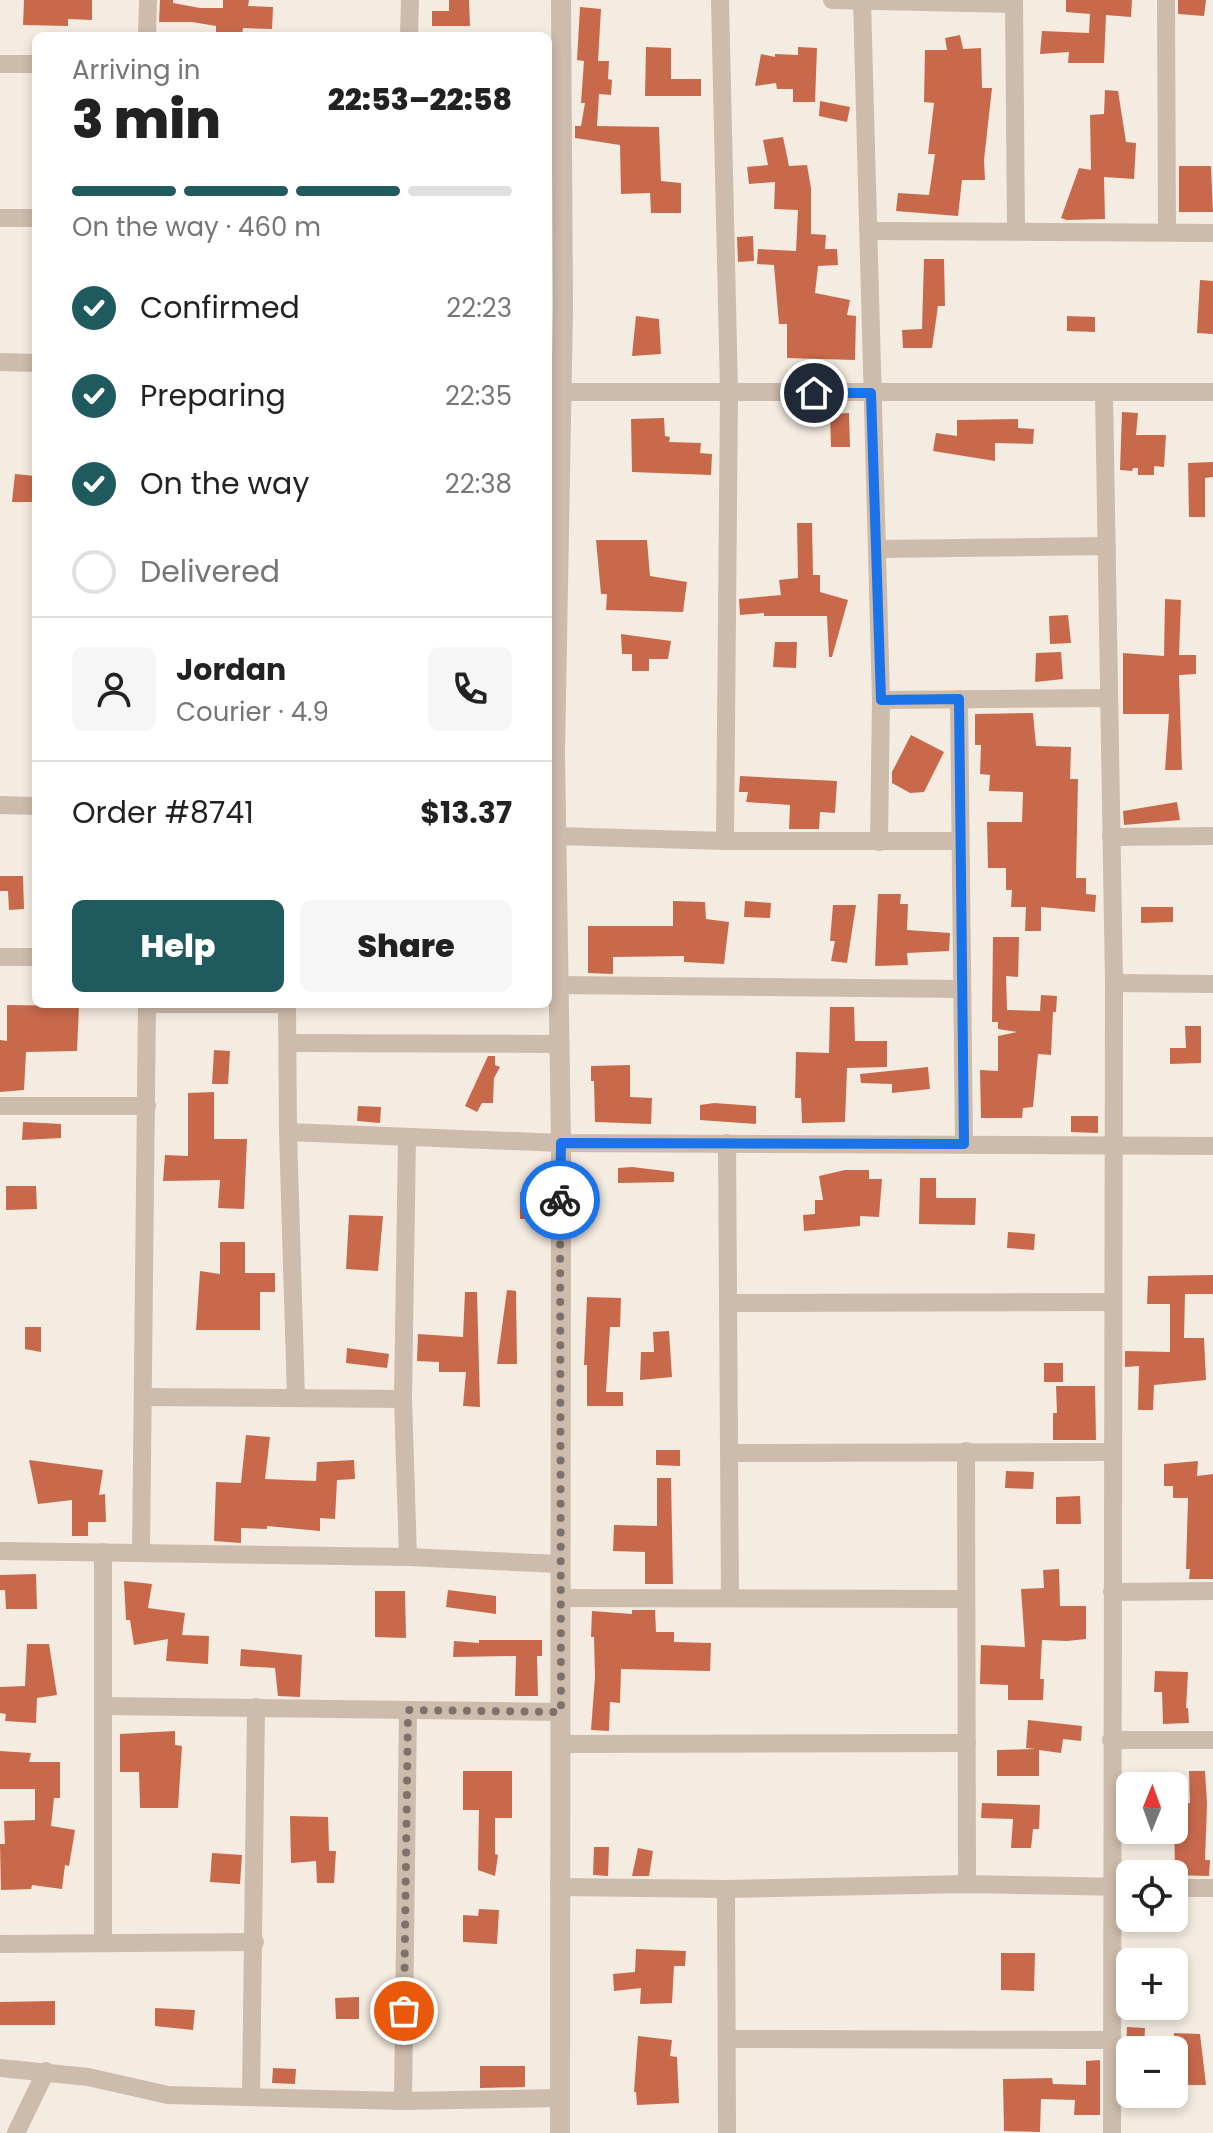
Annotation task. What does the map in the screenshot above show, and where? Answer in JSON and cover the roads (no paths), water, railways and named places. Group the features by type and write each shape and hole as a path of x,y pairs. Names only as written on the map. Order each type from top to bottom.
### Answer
{"street":[{"path":"147,32 148,0"},
{"path":"409,32 410,0"},
{"path":"560,2133 561,1143 552,893 556,836 552,753 553,606 563,307 555,212 554,64 561,0"},
{"path":"720,0 729,391 725,841"},
{"path":"832,0 1014,2 1016,231"},
{"path":"1166,0 1167,232"},
{"path":"862,1 871,393 878,549 881,700 879,842"},
{"path":"0,64 32,64"},
{"path":"0,218 32,218"},
{"path":"869,231 1213,233"},
{"path":"0,362 32,363"},
{"path":"561,392 1213,392"},
{"path":"1104,392 1114,983 1111,1740 1119,1860"},
{"path":"878,549 1107,546"},
{"path":"881,700 1109,698"},
{"path":"959,699 964,1144"},
{"path":"0,805 32,806"},
{"path":"556,836 725,841 959,841"},
{"path":"1111,837 1213,836"},
{"path":"0,957 32,957"},
{"path":"1114,983 1213,984"},
{"path":"557,985 961,989"},
{"path":"141,1553 147,1008"},
{"path":"287,1008 296,1398"},
{"path":"288,1043 559,1044"},
{"path":"0,1106 147,1106"},
{"path":"288,1132 561,1143 1213,1146"},
{"path":"407,1137 403,1399 408,1557"},
{"path":"727,1143 730,1598"},
{"path":"729,1303 1112,1302"},
{"path":"143,1397 403,1399"},
{"path":"966,1451 967,1884"},
{"path":"730,1453 1112,1452"},
{"path":"0,1551 408,1557 559,1564"},
{"path":"103,1552 103,1942"},
{"path":"1112,1592 1213,1591"},
{"path":"560,1598 966,1599"},
{"path":"105,1706 561,1712"},
{"path":"251,2096 256,1707"},
{"path":"403,2101 408,1710"},
{"path":"1111,1740 1213,1740"},
{"path":"561,1744 967,1743"},
{"path":"559,1887 726,1889 967,1884 1116,1887"},
{"path":"1188,1888 1213,1888"},
{"path":"726,1889 727,2133"},
{"path":"1112,2133 1111,2040 1118,1932"},
{"path":"0,1944 255,1942"},
{"path":"728,2039 1111,2040"},
{"path":"0,2068 88,2077 168,2095 403,2101 560,2098"},
{"path":"16,2133 46,2071"}]}
